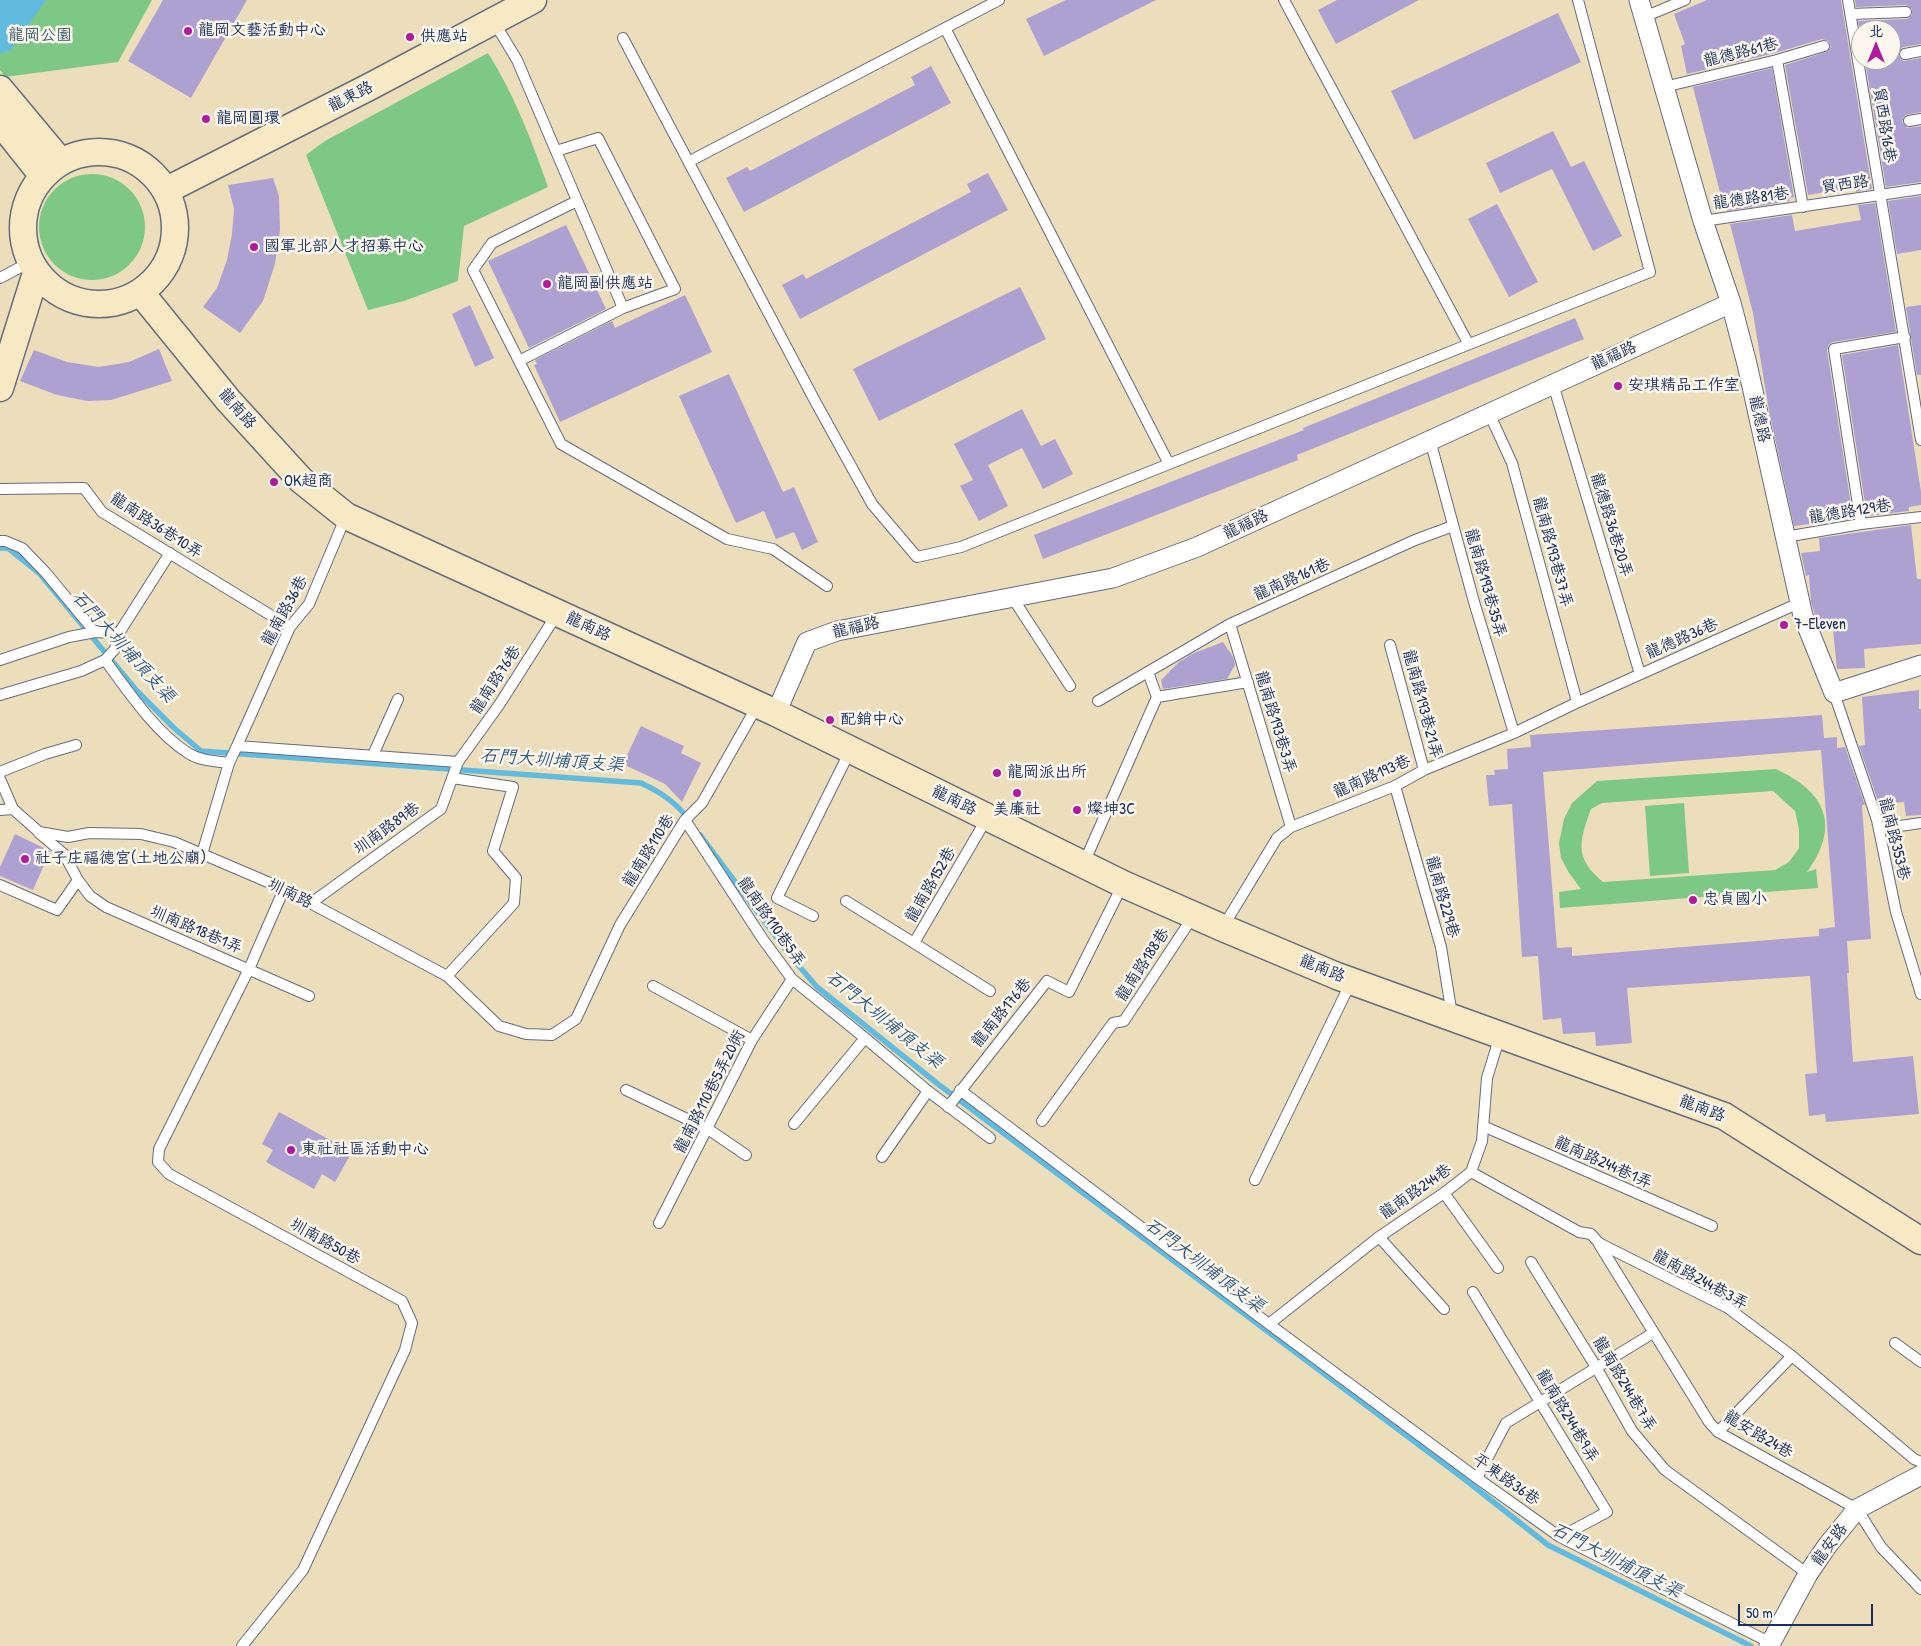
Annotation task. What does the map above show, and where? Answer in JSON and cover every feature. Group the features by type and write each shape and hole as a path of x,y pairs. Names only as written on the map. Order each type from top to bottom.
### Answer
{"main road":[{"name":"龍東路","path":"167,190 371,86 533,0"},
{"path":"0,89 52,169"},
{"path":"0,122 52,169"},
{"path":"106,150 135,160 153,174 167,190 174,214 174,236 170,256 159,274 140,293 122,300 100,304 76,300 57,293 34,268 24,243 26,202 34,186 52,169 83,152 106,150"},
{"path":"0,388 34,268"},
{"name":"龍南路","path":"140,293 228,400 301,480 346,516 767,709 1123,884 1223,928 1352,981 1453,1019 1724,1116 1921,1241"}],"street":[{"name":"龍德路","path":"1642,9 1703,221 1732,303 1799,602 1834,693"},
{"name":"龍福路","path":"767,709 807,642 837,631 1113,578 1197,547 1732,303"},
{"path":"1834,693 1921,665"},
{"name":"龍安路","path":"1771,1645 1808,1574 1827,1546 1857,1509 1921,1475"}],"lane":[{"path":"690,162 999,0"},
{"path":"1284,0 1468,343"},
{"path":"624,38 815,401 872,504 918,557 961,547 1468,343 1650,272 1578,0"},
{"path":"1642,9 1685,0"},
{"name":"貿西路16巷","path":"1848,0 1921,440"},
{"path":"1850,14 1906,12"},
{"path":"493,21 517,60 623,308"},
{"path":"945,28 1168,464"},
{"name":"龍德路61巷","path":"1664,87 1778,60 1824,46"},
{"path":"1905,54 1921,52"},
{"path":"1778,60 1804,206"},
{"path":"1909,121 1921,119"},
{"path":"519,361 623,308 675,289 598,138 556,151"},
{"name":"貿西路","path":"1804,206 1921,189"},
{"path":"577,201 492,242 473,270 561,444 727,539 773,549 827,586"},
{"name":"龍德路81巷","path":"1703,221 1804,206"},
{"path":"0,278 34,268"},
{"path":"1861,524 1834,349 1905,337"},
{"name":"龍德路36巷20弄","path":"1553,384 1640,674"},
{"name":"龍南路193巷37弄","path":"1489,413 1512,463 1577,702"},
{"name":"龍南路193巷35弄","path":"1430,440 1453,526 1514,733"},
{"name":"龍南路36巷10弄","path":"0,489 84,488 102,512 290,627"},
{"name":"龍南路36巷","path":"229,763 290,627 309,604 346,516"},
{"name":"龍德路129巷","path":"1784,537 1861,524 1921,517"},
{"name":"龍南路161巷","path":"1098,701 1230,624 1415,540 1453,526"},
{"path":"0,541 5,541 22,548 46,573 95,632"},
{"path":"0,695 81,671 105,660 114,649 119,632 170,553"},
{"path":"1012,597 1070,686"},
{"name":"龍德路36巷","path":"1577,702 1799,602"},
{"name":"龍南路76巷","path":"458,762 500,705 558,613"},
{"name":"龍南路193巷3弄","path":"1230,624 1291,827"},
{"path":"0,660 69,637 95,632 119,632"},
{"name":"龍南路193巷21弄","path":"1390,645 1424,770"},
{"path":"105,660 134,700 170,740 189,754 207,760 229,763 202,854"},
{"path":"1083,864 1157,697 1148,672"},
{"path":"1157,697 1248,682"},
{"name":"龍南路353巷","path":"1834,693 1879,829 1896,912 1919,980 1921,994"},
{"path":"373,755 398,699"},
{"name":"龍南路193巷","path":"1223,928 1277,838 1291,827 1395,786 1424,770 1514,733 1577,702"},
{"name":"龍南路110巷","path":"576,1019 620,925 684,820 702,803 767,709"},
{"path":"0,772 45,754 76,745"},
{"path":"237,746 458,762"},
{"path":"814,916 777,898 850,750"},
{"name":"圳南路89巷","path":"311,903 441,809 458,762"},
{"path":"447,976 514,903 516,878 493,851 513,787 452,778"},
{"path":"0,779 13,809 39,832"},
{"name":"龍南路229巷","path":"1395,786 1441,947 1453,1019"},
{"path":"0,810 13,809"},
{"name":"龍南路152巷","path":"988,818 914,943 990,991"},
{"name":"龍南路110巷5弄","path":"684,820 762,938 792,979 928,1091 990,1138"},
{"path":"1879,829 1921,823"},
{"name":"圳南路","path":"39,832 68,837 89,833 141,834 174,842 284,889 447,976 499,1026 526,1034 552,1035 576,1019"},
{"name":"圳南路18巷1弄","path":"39,832 64,854 78,880 90,896 106,907 309,996"},
{"path":"0,885 57,910 78,880"},
{"name":"龍南路176巷","path":"948,1107 1047,981 1069,992 1123,884"},
{"name":"圳南路50巷","path":"242,1646 303,1570 405,1350 412,1323 402,1302 169,1174 158,1162 159,1149 249,969 284,889"},
{"path":"846,901 914,943"},
{"name":"龍南路188巷","path":"1042,1121 1113,1024 1124,1021 1194,915"},
{"name":"龍南路110巷5弄20衖","path":"659,1222 708,1130 752,1040 792,979"},
{"path":"1255,1180 1352,981"},
{"path":"653,986 752,1040"},
{"name":"龍南路244巷","path":"1269,1324 1379,1237 1444,1193 1470,1172 1482,1141 1487,1078 1500,1036"},
{"path":"794,1124 866,1038"},
{"path":"626,1090 708,1130 746,1155"},
{"name":"平東路36巷","path":"960,1090 1476,1478 1560,1536 1771,1645"},
{"path":"882,1157 928,1091"},
{"name":"龍南路244巷1弄","path":"1483,1126 1712,1226"},
{"name":"龍南路244巷3弄","path":"1470,1172 1579,1232 1591,1234 1599,1243 1728,1308 1792,1356 1914,1459 1921,1462"},
{"path":"1444,1193 1498,1268"},
{"path":"1379,1237 1444,1309"},
{"name":"龍安路24巷","path":"1599,1243 1709,1422 1718,1432 1857,1509"},
{"name":"龍南路244巷7弄","path":"1531,1262 1596,1367 1632,1431 1665,1470 1808,1574"},
{"name":"龍南路244巷9弄","path":"1473,1292 1607,1512 1560,1536"},
{"path":"1476,1478 1506,1423 1542,1403 1596,1367 1653,1333"},
{"path":"1895,1343 1921,1362"},
{"path":"1718,1432 1792,1356"},
{"path":"1857,1509 1881,1547 1921,1589"}],"green space":[{"name":"龍岡公園","path":"0,0 152,0 118,62 5,77 0,70"},
{"path":"488,53 522,118 548,187 464,226 458,281 404,301 368,310 306,155 325,141"},
{"path":"92,174 112,178 130,189 141,207 145,227 141,247 130,265 112,276 92,280 72,276 54,265 43,247 39,227 43,207 54,189 72,178"},
{"path":"1776,769 1807,788 1817,800 1823,812 1825,825 1824,840 1807,872 1816,869 1818,888 1560,908 1559,892 1581,889 1561,858 1559,843 1564,819 1572,803 1597,781","holes":["1773,791 1795,811 1799,829 1799,848 1789,862 1775,870 1603,882 1587,865 1583,857 1582,840 1591,809 1602,803"]},
{"path":"1684,803 1689,873 1650,876 1645,806"}],"water":[{"path":"0,0 46,0 10,51 0,53"}],"building":[{"name":"龍岡文藝活動中心","path":"163,0 247,0 191,98 128,61"},
{"path":"1066,0 1156,0 1044,56 1026,19"},
{"path":"1337,0 1419,0 1336,44 1318,10"},
{"path":"1707,0 1841,0 1872,189 1856,192 1855,187 1808,195 1785,65 1826,52 1831,47 1829,41 1822,39 1775,53 1687,74 1681,46 1685,44 1674,14"},
{"path":"1855,0 1921,0 1921,44 1901,48 1901,20 1882,20 1907,19 1912,15 1912,9 1906,5 1856,7"},
{"path":"1558,13 1581,62 1414,140 1391,91"},
{"path":"1921,58 1921,112 1905,115 1902,122 1907,128 1921,126 1921,182 1886,187 1867,70 1901,70 1901,59 1903,61"},
{"path":"931,66 951,103 744,212 726,178 747,167 750,171 915,85 911,77"},
{"path":"1772,68 1794,197 1789,198 1790,201 1727,211 1727,208 1724,208 1693,87"},
{"path":"1553,131 1571,167 1584,161 1622,236 1593,251 1552,169 1500,193 1486,163"},
{"path":"988,173 1008,210 800,319 782,285 803,274 806,279 971,192 967,184"},
{"name":"國軍北部人才招募中心","path":"273,178 279,196 280,230 275,264 263,301 240,333 203,307 217,288 227,260 234,209 228,185"},
{"path":"1921,196 1921,250 1897,254 1888,201"},
{"path":"1875,203 1896,332 1833,342 1829,344 1827,350 1853,518 1794,526 1769,411 1753,313 1730,224 1792,215 1795,231 1861,220 1858,205"},
{"path":"1497,204 1538,282 1509,297 1468,219"},
{"name":"龍岡副供應站","path":"566,225 606,309 529,348 488,261"},
{"path":"1020,287 1046,339 879,421 853,369"},
{"path":"685,295 712,352 560,422 534,365 537,364 535,360 612,321 615,328"},
{"path":"470,305 494,358 475,367 452,314"},
{"path":"1921,305 1921,375 1917,375 1906,307"},
{"path":"1575,318 1584,339 1297,455 1298,460 1043,559 1034,535 1304,430 1303,428"},
{"path":"1898,345 1921,492 1921,505 1909,507 1909,511 1867,516 1842,355"},
{"path":"159,349 172,381 111,400 87,401 57,395 20,381 34,350 67,362 99,367 129,362"},
{"path":"729,374 783,492 794,487 818,542 802,550 794,532 776,539 764,511 736,523 679,396"},
{"path":"1022,409 1041,446 1055,439 1073,474 1043,489 1022,448 988,465 1008,506 979,521 960,486 973,480 954,444"},
{"path":"1911,525 1917,579 1921,579 1921,644 1864,649 1865,668 1837,669 1832,620 1817,622 1811,602 1809,575 1806,576 1801,553 1820,551 1819,538"},
{"path":"1223,642 1233,657 1235,665 1227,679 1163,689 1161,680 1179,662 1194,653"},
{"path":"1919,690 1919,709 1921,709 1921,815 1906,816 1904,802 1879,804 1859,746 1865,745 1862,697"},
{"path":"1822,715 1824,738 1837,737 1837,748 1845,747 1865,805 1862,805 1871,939 1847,941 1849,973 1847,973 1853,1062 1913,1056 1919,1114 1826,1122 1825,1114 1809,1116 1805,1074 1817,1073 1810,976 1627,988 1632,1043 1596,1046 1595,1032 1563,1034 1561,1018 1543,1020 1538,956 1522,957 1512,804 1489,806 1486,775 1495,775 1494,770 1508,769 1507,749 1531,747 1530,735","holes":["1821,750 1835,927 1819,929 1819,936 1572,956 1572,947 1557,948 1543,772"]},
{"path":"641,726 684,746 681,753 701,763 682,802 665,784 623,764"},
{"name":"社子庄福德宮(土地公廟)","path":"15,834 50,851 33,890 0,876 0,867"},
{"name":"東社社區活動中心","path":"279,1112 352,1152 335,1182 322,1174 314,1189 266,1162 273,1150 262,1144"}],"waterway":[{"name":"石門大圳埔頂支渠","path":"0,548 8,548 39,573 137,691 174,728 201,751 641,783 667,798 689,820"},
{"name":"石門大圳埔頂支渠","path":"700,835 792,958 817,987 938,1084 1463,1478 1548,1545 1751,1646"}],"place":[{"name":"龍岡文藝活動中心","path":"188,31"},
{"name":"供應站","path":"410,37"},
{"name":"龍岡圓環","path":"206,119"},
{"name":"國軍北部人才招募中心","path":"254,247"},
{"name":"龍岡副供應站","path":"547,284"},
{"name":"安琪精品工作室","path":"1618,386"},
{"name":"OK超商","path":"274,482"},
{"name":"7-Eleven","path":"1784,625"},
{"name":"配銷中心","path":"830,720"},
{"name":"龍岡派出所","path":"997,773"},
{"name":"美廉社","path":"1017,793"},
{"name":"燦坤3C","path":"1077,810"},
{"name":"社子庄福德宮(土地公廟)","path":"25,859"},
{"name":"忠貞國小","path":"1693,900"},
{"name":"東社社區活動中心","path":"291,1150"}]}
